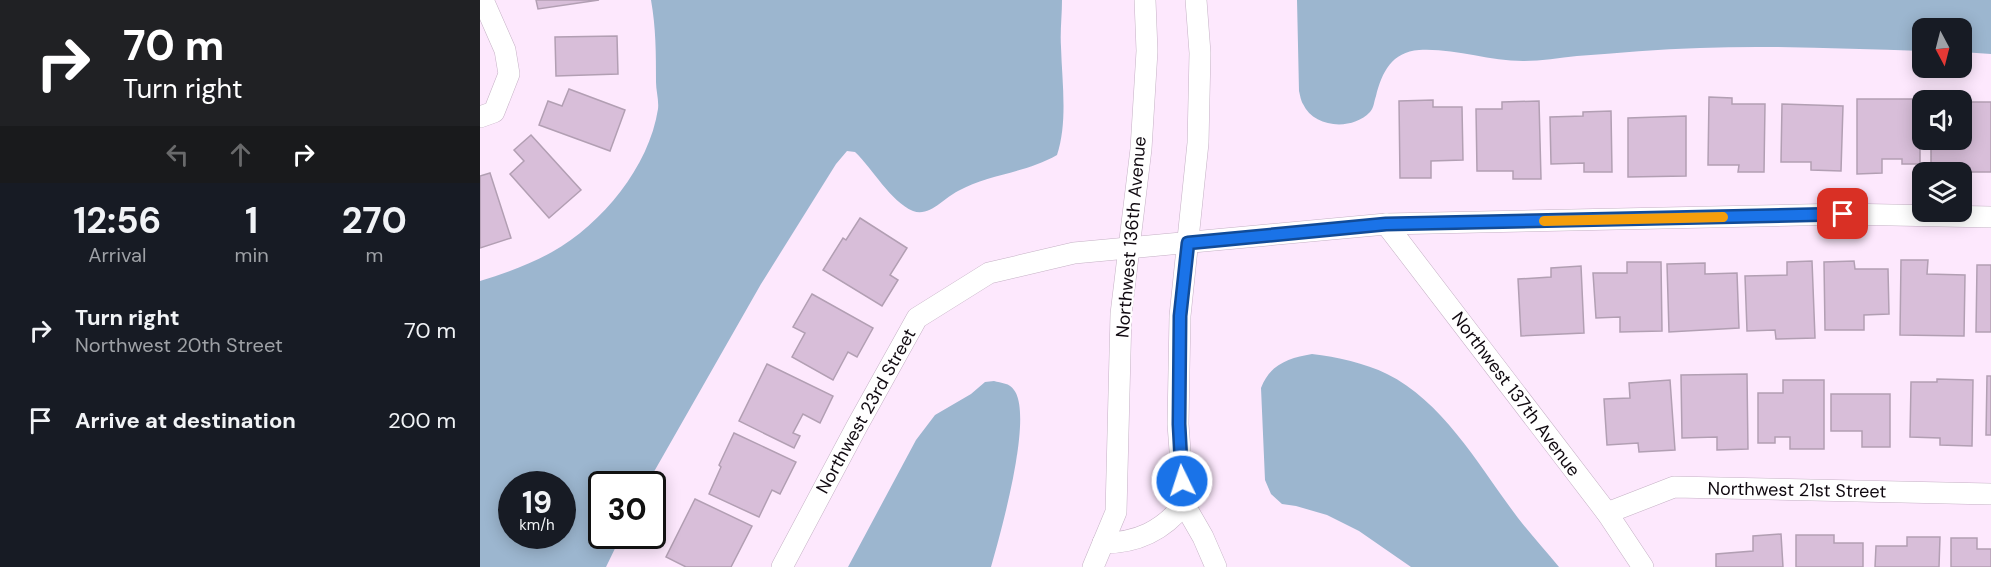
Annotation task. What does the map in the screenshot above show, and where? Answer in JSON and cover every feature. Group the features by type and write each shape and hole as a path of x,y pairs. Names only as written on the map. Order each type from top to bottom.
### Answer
{"street":[{"path":"480,117 494,112 509,74 506,50 483,0"},
{"name":"Northwest 136th Avenue","path":"1093,567 1116,512 1121,314 1141,149 1147,51 1145,0"},
{"path":"1196,0 1200,53 1198,143 1180,316 1179,402 1184,504 1203,537 1216,567"},
{"name":"Northwest 23rd Street","path":"782,567 917,318 989,273 1074,253 1386,224 1843,214 1991,217"},
{"name":"Northwest 137th Avenue","path":"1386,224 1607,513 1643,567"},
{"name":"Northwest 21st Street","path":"1607,513 1674,487 1991,494"},
{"path":"1103,543 1130,542 1149,534 1166,524 1184,504"}],"water":[{"path":"651,0 1062,0 1063,115 1057,155 1033,166 970,185 937,206 919,212 913,211 897,200 855,152 847,151 836,164 761,284 654,471 588,471 588,549 615,549 606,567 480,567 480,281 535,261 571,240 605,210 620,192 645,152 653,131 658,109"},
{"path":"1297,0 1991,0 1991,54 1972,53 1972,18 1912,18 1912,51 1728,47 1654,50 1523,61 1419,50 1395,59 1381,79 1370,112 1362,118 1344,124 1324,122 1316,118 1308,112 1299,91"},
{"path":"1312,354 1351,361 1378,370 1407,386 1426,401 1460,438 1518,518 1559,567 1411,567 1359,531 1327,515 1282,504 1271,494 1265,480 1261,388 1270,373 1281,364"},
{"path":"994,381 1008,385 1014,390 1019,404 1020,424 1013,476 991,567 848,567 916,440 935,415 971,394 985,382"}],"building":[{"path":"536,0 599,0 538,9"},
{"path":"617,36 618,74 556,76 555,37"},
{"path":"569,89 625,110 610,151 539,125 548,101 562,106"},
{"path":"1709,97 1732,98 1732,104 1765,104 1764,172 1738,172 1739,165 1708,165"},
{"path":"1857,99 1912,99 1912,150 1920,150 1920,162 1902,164 1902,159 1882,159 1882,173 1857,174"},
{"path":"1433,100 1433,107 1462,107 1463,160 1431,161 1431,178 1400,178 1399,101"},
{"path":"1539,101 1541,179 1513,179 1513,171 1477,171 1476,109 1502,109 1502,102"},
{"path":"1972,102 1991,102 1991,172 1972,172 1972,162 1931,162 1931,150 1972,150"},
{"path":"1782,104 1843,106 1841,171 1811,170 1811,162 1781,162"},
{"path":"1611,111 1612,172 1584,172 1584,163 1551,164 1550,117 1583,116 1583,112"},
{"path":"1686,116 1686,176 1628,177 1628,118"},
{"path":"531,135 581,190 549,218 510,174 524,161 514,150"},
{"path":"490,173 511,238 480,248 480,176"},
{"path":"860,218 907,248 890,275 898,280 882,306 823,270 843,238 846,240"},
{"path":"1901,260 1928,260 1927,274 1965,275 1964,336 1900,335"},
{"path":"1812,261 1815,338 1776,339 1775,330 1747,331 1745,276 1787,275 1787,262"},
{"path":"1854,261 1855,269 1888,269 1889,314 1864,315 1864,330 1825,330 1824,262"},
{"path":"1627,262 1661,262 1662,331 1620,332 1620,317 1596,318 1593,273 1627,273"},
{"path":"1705,263 1705,274 1737,273 1739,328 1669,332 1667,264"},
{"path":"1977,265 1991,265 1991,332 1976,332"},
{"path":"1581,266 1584,333 1521,336 1518,279 1551,277 1551,268"},
{"path":"812,294 873,328 857,357 848,352 833,380 792,357 805,333 793,327"},
{"path":"767,364 833,396 820,423 803,414 793,433 800,436 794,448 739,421"},
{"path":"1747,374 1748,449 1717,450 1717,437 1682,438 1681,375"},
{"path":"1987,376 1991,376 1991,435 1986,435"},
{"path":"1937,379 1973,380 1972,446 1940,445 1940,438 1910,437 1911,382 1937,382"},
{"path":"1670,380 1675,450 1639,452 1638,443 1607,445 1604,399 1630,398 1629,383"},
{"path":"1783,380 1824,380 1824,449 1790,449 1790,437 1775,437 1775,443 1758,443 1758,393 1783,393"},
{"path":"1831,394 1890,394 1890,447 1862,447 1862,431 1831,431"},
{"path":"734,433 796,462 780,494 772,490 759,517 709,494"},
{"path":"695,499 752,526 731,567 686,567 666,557"},
{"path":"1781,534 1783,567 1716,567 1716,554 1753,551 1753,536"},
{"path":"1796,535 1834,535 1834,543 1863,543 1863,567 1796,567"},
{"path":"1907,537 1940,537 1939,567 1875,567 1876,546 1907,546"},
{"path":"1951,538 1977,538 1977,549 1991,549 1991,567 1951,567"}],"slow traffic":[{"path":"1544,221 1723,217"}],"route":[{"path":"1182,481 1179,424 1180,316 1188,243 1386,224 1843,214"}]}
